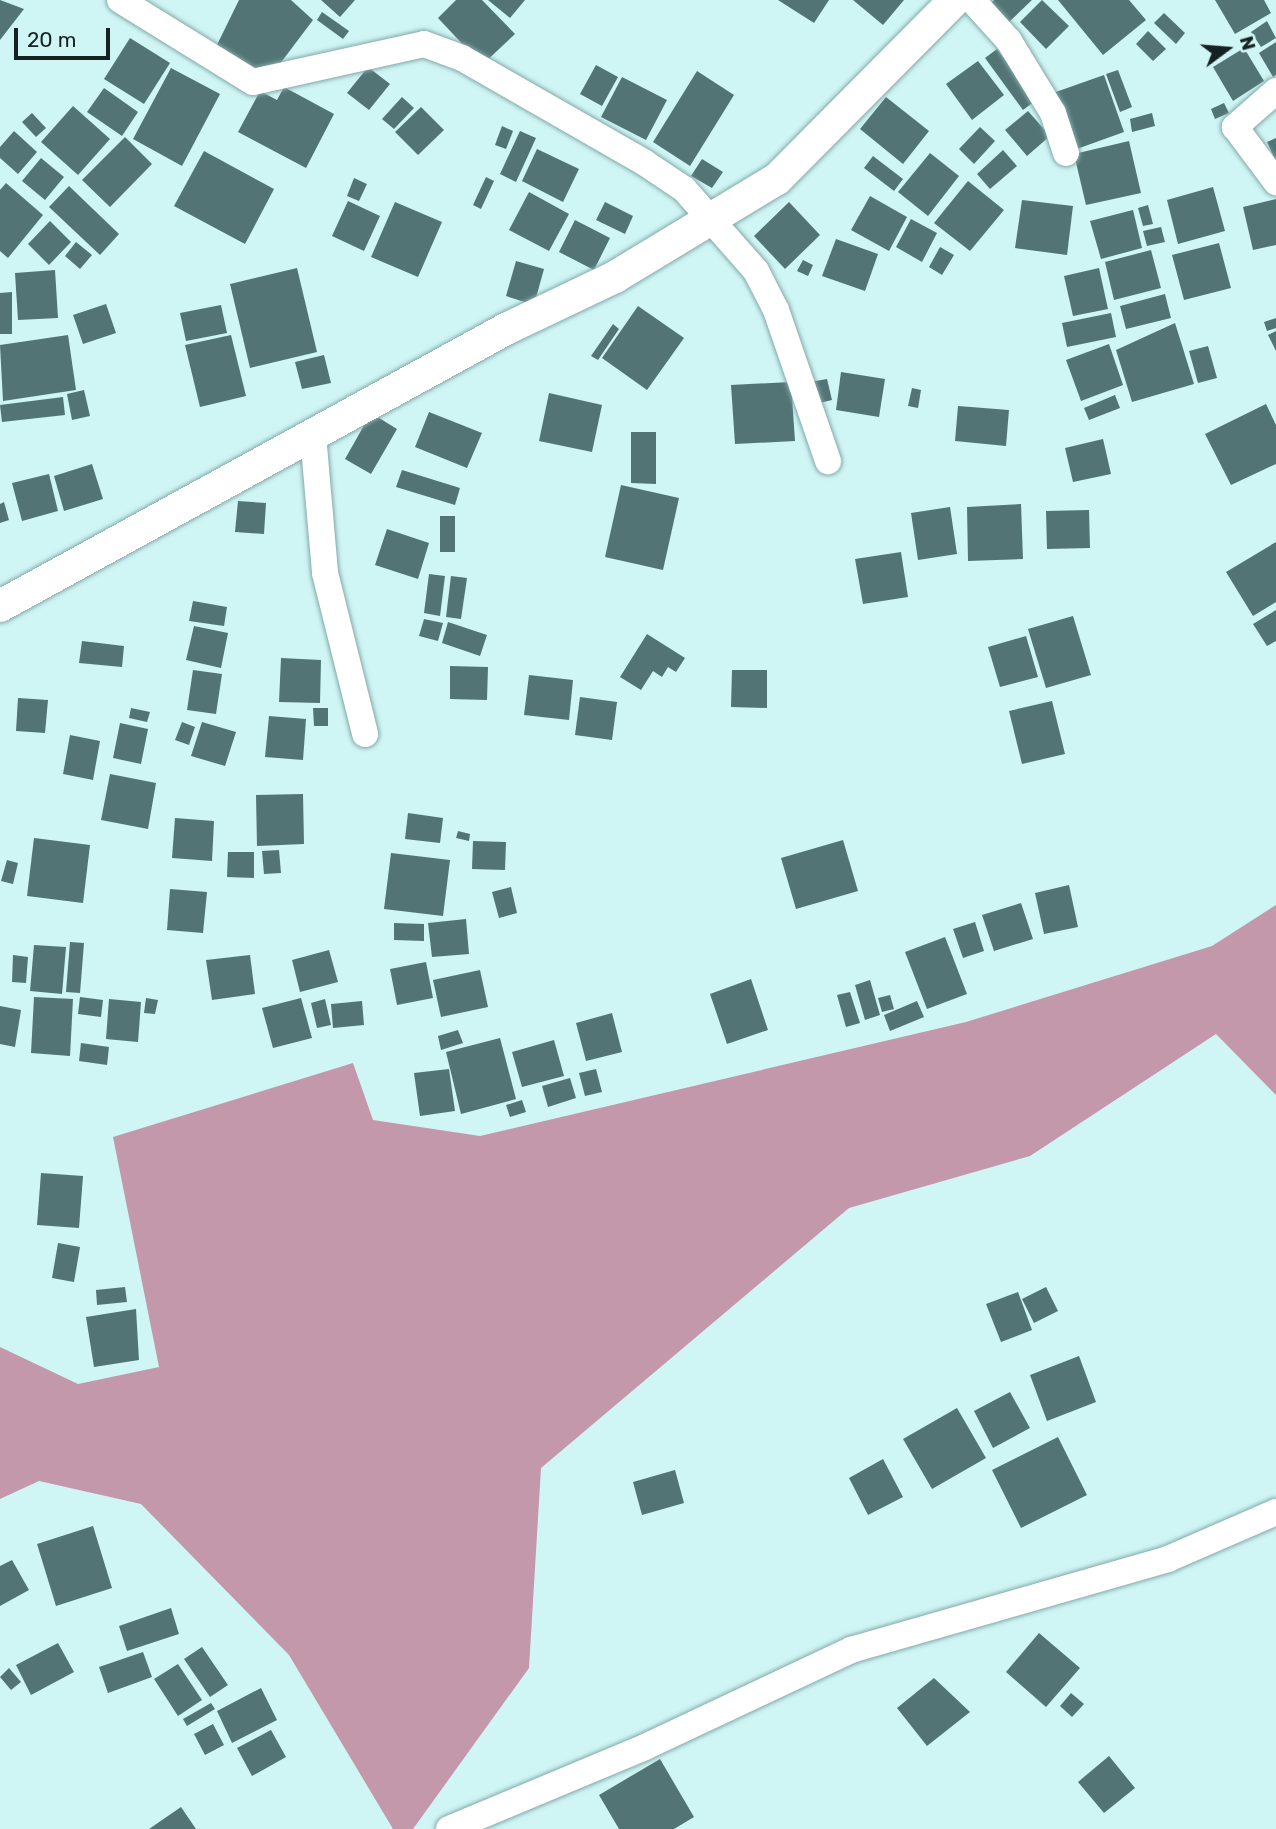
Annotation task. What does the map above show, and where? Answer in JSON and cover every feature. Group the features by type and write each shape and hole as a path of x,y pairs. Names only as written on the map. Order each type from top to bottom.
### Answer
{"street":[{"path":"120,0 253,82 424,44 462,58 645,163 684,189 756,271 776,310 828,461"},
{"path":"0,606 712,220 777,179 955,0"},
{"path":"972,0 1009,41 1053,113 1066,153"},
{"path":"1276,91 1235,127 1276,182"},
{"path":"313,435 325,573 365,734"},
{"path":"449,1829 645,1748 851,1650 1168,1559 1276,1512"}],"shaded area":[{"path":"1276,905 1276,1095 1216,1034 1030,1156 849,1208 541,1468 529,1668 413,1829 393,1829 289,1655 141,1504 39,1481 0,1499 0,1347 78,1384 159,1367 113,1137 353,1063 373,1120 480,1136 966,1022 1212,946"}],"building":[{"path":"0,0 24,9 0,40"},
{"path":"239,0 291,0 313,20 270,77 214,51"},
{"path":"321,0 355,0 340,17"},
{"path":"456,0 482,0 515,34 482,65 438,18"},
{"path":"488,0 525,0 510,18"},
{"path":"778,0 829,0 814,23"},
{"path":"853,0 904,0 883,25"},
{"path":"994,0 1032,0 1007,24 989,5"},
{"path":"1042,0 1069,26 1046,49 1020,22"},
{"path":"1058,0 1129,0 1146,20 1103,55"},
{"path":"1215,0 1264,0 1271,13 1235,34"},
{"path":"322,12 349,31 343,39 317,20"},
{"path":"1164,13 1185,33 1176,44 1154,23"},
{"path":"1267,21 1276,38 1261,47 1251,32"},
{"path":"1148,31 1166,49 1153,61 1136,44"},
{"path":"130,38 170,63 144,104 104,79"},
{"path":"1276,42 1276,75 1273,77 1259,53"},
{"path":"1244,48 1264,81 1233,101 1213,67"},
{"path":"997,49 1035,101 1023,110 985,58"},
{"path":"978,61 1004,95 972,120 946,84"},
{"path":"596,65 618,77 602,106 580,94"},
{"path":"368,67 390,84 369,110 347,93"},
{"path":"171,68 220,94 182,166 133,139"},
{"path":"1118,70 1132,107 1120,112 1106,74"},
{"path":"697,71 734,95 690,166 653,142"},
{"path":"1104,75 1124,132 1074,150 1053,93"},
{"path":"622,77 667,100 646,140 601,117"},
{"path":"284,87 334,114 306,168 238,132 260,91 277,100"},
{"path":"104,88 138,112 122,136 87,112"},
{"path":"402,97 414,108 394,129 382,119"},
{"path":"886,97 929,131 903,164 860,129"},
{"path":"1224,103 1229,113 1215,119 1211,109"},
{"path":"73,106 110,139 78,175 41,142"},
{"path":"421,107 444,130 418,155 395,132"},
{"path":"1028,111 1050,136 1027,156 1005,130"},
{"path":"32,113 46,128 36,137 22,122"},
{"path":"1152,113 1155,126 1132,132 1130,119"},
{"path":"502,126 513,131 506,149 495,145"},
{"path":"980,127 995,141 974,164 959,149"},
{"path":"14,131 37,152 18,174 0,158 0,147"},
{"path":"520,131 536,138 516,182 500,174"},
{"path":"125,137 152,164 110,207 82,180"},
{"path":"1276,138 1276,162 1267,142"},
{"path":"1129,141 1141,193 1086,205 1074,154"},
{"path":"537,149 579,169 563,202 522,181"},
{"path":"1003,150 1017,166 990,189 977,174"},
{"path":"204,151 274,189 245,244 174,206"},
{"path":"930,153 959,176 928,216 898,192"},
{"path":"873,156 903,179 894,191 864,168"},
{"path":"41,158 64,177 45,200 22,181"},
{"path":"702,159 723,172 712,188 691,176"},
{"path":"486,177 494,181 481,209 473,205"},
{"path":"354,178 367,184 359,201 347,196"},
{"path":"968,181 1004,210 970,251 934,223"},
{"path":"6,183 43,215 8,258 0,251 0,190"},
{"path":"69,186 119,234 100,255 49,207"},
{"path":"1213,187 1225,231 1178,244 1167,200"},
{"path":"529,192 569,214 549,251 509,230"},
{"path":"870,196 907,217 889,251 851,230"},
{"path":"1276,199 1276,245 1253,250 1243,207"},
{"path":"1022,200 1073,206 1067,255 1015,248"},
{"path":"348,201 380,216 364,251 332,236"},
{"path":"395,202 442,222 418,277 371,257"},
{"path":"605,202 633,216 625,234 596,220"},
{"path":"789,202 820,235 785,269 754,236"},
{"path":"1148,205 1153,224 1143,226 1138,208"},
{"path":"1133,210 1142,248 1101,259 1090,221"},
{"path":"911,219 937,233 922,262 896,247"},
{"path":"575,220 610,238 594,270 559,252"},
{"path":"50,221 71,242 49,265 28,244"},
{"path":"1161,227 1165,242 1147,246 1143,231"},
{"path":"836,239 878,254 865,291 822,276"},
{"path":"76,242 92,255 80,269 65,256"},
{"path":"1219,243 1231,288 1184,300 1172,255"},
{"path":"940,247 954,255 942,275 929,267"},
{"path":"1151,250 1161,288 1114,300 1105,262"},
{"path":"803,260 813,265 808,276 797,271"},
{"path":"516,261 544,269 534,305 506,296"},
{"path":"297,268 317,352 250,368 230,284"},
{"path":"1099,268 1108,309 1073,316 1064,276"},
{"path":"55,270 58,318 18,320 15,273"},
{"path":"12,292 12,334 0,334 0,293"},
{"path":"1165,294 1171,318 1126,329 1120,306"},
{"path":"106,304 116,333 83,344 73,315"},
{"path":"221,305 227,333 186,341 180,313"},
{"path":"638,306 684,338 647,390 602,358"},
{"path":"1111,313 1116,337 1067,347 1062,323"},
{"path":"1276,318 1276,328 1267,331 1264,322"},
{"path":"1175,323 1194,384 1132,402 1116,350"},
{"path":"613,324 619,329 598,360 591,356"},
{"path":"1276,331 1276,351 1268,335"},
{"path":"68,335 76,390 3,401 0,345"},
{"path":"231,335 246,396 200,407 185,345"},
{"path":"1109,344 1123,385 1081,401 1066,360"},
{"path":"1208,346 1217,378 1198,383 1189,351"},
{"path":"324,355 331,383 302,389 295,362"},
{"path":"841,372 885,379 879,417 836,410"},
{"path":"827,379 832,400 815,404 810,382"},
{"path":"791,382 795,441 735,444 731,385"},
{"path":"912,388 921,390 918,408 908,406"},
{"path":"84,390 90,416 72,420 67,394"},
{"path":"549,393 602,405 592,452 539,441"},
{"path":"1115,395 1120,408 1089,420 1084,408"},
{"path":"63,397 65,415 2,422 0,405"},
{"path":"1266,404 1276,425 1276,464 1231,485 1205,434"},
{"path":"958,406 1009,410 1006,446 955,441"},
{"path":"429,412 482,433 467,468 415,447"},
{"path":"371,413 397,429 371,474 345,459"},
{"path":"631,432 656,432 656,484 631,483"},
{"path":"1103,439 1111,474 1073,482 1065,448"},
{"path":"92,464 103,499 64,511 54,476"},
{"path":"402,470 460,488 455,505 396,487"},
{"path":"49,474 58,511 22,521 12,483"},
{"path":"621,485 679,498 663,570 605,557"},
{"path":"238,501 266,503 264,534 235,532"},
{"path":"4,502 9,520 0,523 0,504"},
{"path":"1021,504 1023,559 968,561 967,507"},
{"path":"950,507 957,554 918,560 911,513"},
{"path":"1089,510 1090,548 1047,549 1046,511"},
{"path":"440,516 455,516 455,552 440,552"},
{"path":"387,529 429,543 418,579 375,565"},
{"path":"1276,542 1276,602 1253,616 1226,572"},
{"path":"901,552 908,597 863,604 855,559"},
{"path":"429,574 445,576 440,616 424,613"},
{"path":"451,576 467,578 461,619 446,617"},
{"path":"193,601 227,607 224,626 189,621"},
{"path":"1276,610 1276,641 1267,646 1253,624"},
{"path":"1073,616 1091,675 1046,688 1028,629"},
{"path":"424,619 443,623 438,641 419,636"},
{"path":"448,622 487,635 480,656 442,643"},
{"path":"194,626 228,633 221,668 186,660"},
{"path":"647,634 685,658 676,672 668,667 662,677 653,671 641,690 620,677"},
{"path":"1026,636 1038,677 1000,687 988,647"},
{"path":"82,641 124,646 122,667 79,663"},
{"path":"281,658 321,660 320,703 279,702"},
{"path":"450,666 488,667 487,700 450,699"},
{"path":"193,670 222,674 216,714 187,710"},
{"path":"732,670 767,670 767,708 731,707"},
{"path":"529,675 573,680 569,720 524,715"},
{"path":"580,697 617,702 612,740 575,735"},
{"path":"18,698 48,700 45,733 16,731"},
{"path":"1052,701 1065,754 1022,764 1009,711"},
{"path":"131,708 150,712 147,722 129,718"},
{"path":"313,708 328,708 328,726 314,726"},
{"path":"269,716 306,719 303,760 265,757"},
{"path":"182,722 195,727 189,745 175,740"},
{"path":"202,722 236,732 225,766 191,756"},
{"path":"120,723 148,729 141,764 113,758"},
{"path":"70,735 100,741 93,780 63,774"},
{"path":"110,774 156,783 148,829 101,820"},
{"path":"303,794 304,844 257,846 256,795"},
{"path":"408,813 443,818 440,843 405,839"},
{"path":"175,818 214,821 212,861 172,858"},
{"path":"458,831 470,834 469,841 456,838"},
{"path":"34,838 90,845 83,903 27,896"},
{"path":"843,840 858,891 796,909 781,858"},
{"path":"473,841 506,842 505,870 472,869"},
{"path":"279,850 281,873 264,874 262,851"},
{"path":"228,852 254,852 254,878 227,877"},
{"path":"391,853 450,860 443,916 384,909"},
{"path":"7,860 18,863 13,884 1,881"},
{"path":"1069,885 1078,927 1044,934 1035,893"},
{"path":"511,887 517,913 499,918 492,892"},
{"path":"170,889 207,892 203,933 167,930"},
{"path":"1021,903 1033,939 994,951 982,915"},
{"path":"466,919 469,954 432,957 428,923"},
{"path":"975,922 984,951 963,958 953,929"},
{"path":"394,923 424,924 424,941 394,940"},
{"path":"945,937 967,994 927,1009 905,952"},
{"path":"70,942 84,943 80,993 66,992"},
{"path":"34,945 66,947 62,994 30,991"},
{"path":"329,950 338,982 300,992 292,960"},
{"path":"13,955 28,957 26,983 12,982"},
{"path":"250,955 255,994 212,1000 206,960"},
{"path":"426,962 433,998 397,1005 390,969"},
{"path":"480,970 488,1007 441,1017 433,980"},
{"path":"751,979 768,1030 727,1044 710,994"},
{"path":"870,980 880,1015 865,1020 855,985"},
{"path":"850,992 860,1023 846,1027 837,995"},
{"path":"890,995 894,1009 882,1012 878,998"},
{"path":"34,997 73,999 70,1056 31,1053"},
{"path":"80,997 103,1000 101,1017 78,1014"},
{"path":"146,998 158,1000 155,1014 144,1013"},
{"path":"301,998 312,1038 273,1048 262,1008"},
{"path":"109,999 141,1002 138,1042 106,1039"},
{"path":"325,999 331,1025 317,1028 311,1003"},
{"path":"362,1001 364,1025 333,1028 331,1004"},
{"path":"917,1001 924,1017 890,1031 884,1015"},
{"path":"0,1006 21,1010 15,1047 0,1044"},
{"path":"612,1013 622,1052 586,1061 576,1023"},
{"path":"458,1030 463,1043 441,1050 438,1036"},
{"path":"500,1038 516,1099 461,1114 446,1052"},
{"path":"554,1040 564,1076 522,1087 512,1052"},
{"path":"81,1043 109,1047 107,1065 79,1061"},
{"path":"449,1069 455,1111 420,1116 414,1073"},
{"path":"596,1069 602,1092 585,1096 579,1073"},
{"path":"570,1078 576,1098 548,1107 542,1086"},
{"path":"522,1100 526,1112 510,1117 506,1105"},
{"path":"41,1173 83,1176 79,1228 37,1225"},
{"path":"58,1243 80,1247 74,1282 52,1278"},
{"path":"125,1287 127,1302 97,1305 96,1290"},
{"path":"1046,1287 1058,1311 1034,1323 1022,1299"},
{"path":"1018,1292 1032,1330 1001,1342 986,1304"},
{"path":"136,1309 139,1360 94,1367 86,1317"},
{"path":"1079,1356 1096,1402 1047,1421 1030,1375"},
{"path":"1010,1392 1030,1428 993,1448 974,1411"},
{"path":"957,1408 986,1458 932,1489 903,1439"},
{"path":"1058,1437 1087,1495 1021,1528 992,1470"},
{"path":"883,1459 903,1497 868,1515 849,1478"},
{"path":"675,1470 684,1503 642,1515 633,1482"},
{"path":"93,1526 112,1588 56,1606 37,1544"},
{"path":"12,1560 29,1590 0,1606 0,1566"},
{"path":"171,1608 179,1634 127,1651 119,1626"},
{"path":"1039,1633 1080,1668 1046,1707 1006,1672"},
{"path":"58,1643 74,1672 31,1695 16,1665"},
{"path":"202,1647 228,1685 210,1697 184,1659"},
{"path":"143,1652 152,1677 108,1693 99,1667"},
{"path":"178,1664 202,1700 178,1716 154,1679"},
{"path":"9,1668 21,1682 11,1690 0,1677"},
{"path":"934,1678 970,1712 927,1746 897,1708"},
{"path":"261,1688 277,1720 232,1743 217,1711"},
{"path":"1071,1693 1084,1704 1072,1717 1060,1706"},
{"path":"211,1703 215,1709 187,1726 183,1719"},
{"path":"213,1724 224,1745 205,1755 194,1734"},
{"path":"271,1730 286,1757 252,1776 237,1748"},
{"path":"1109,1756 1135,1788 1104,1813 1078,1782"},
{"path":"660,1759 694,1817 674,1829 619,1829 599,1795"},
{"path":"181,1807 196,1829 149,1829"}]}
